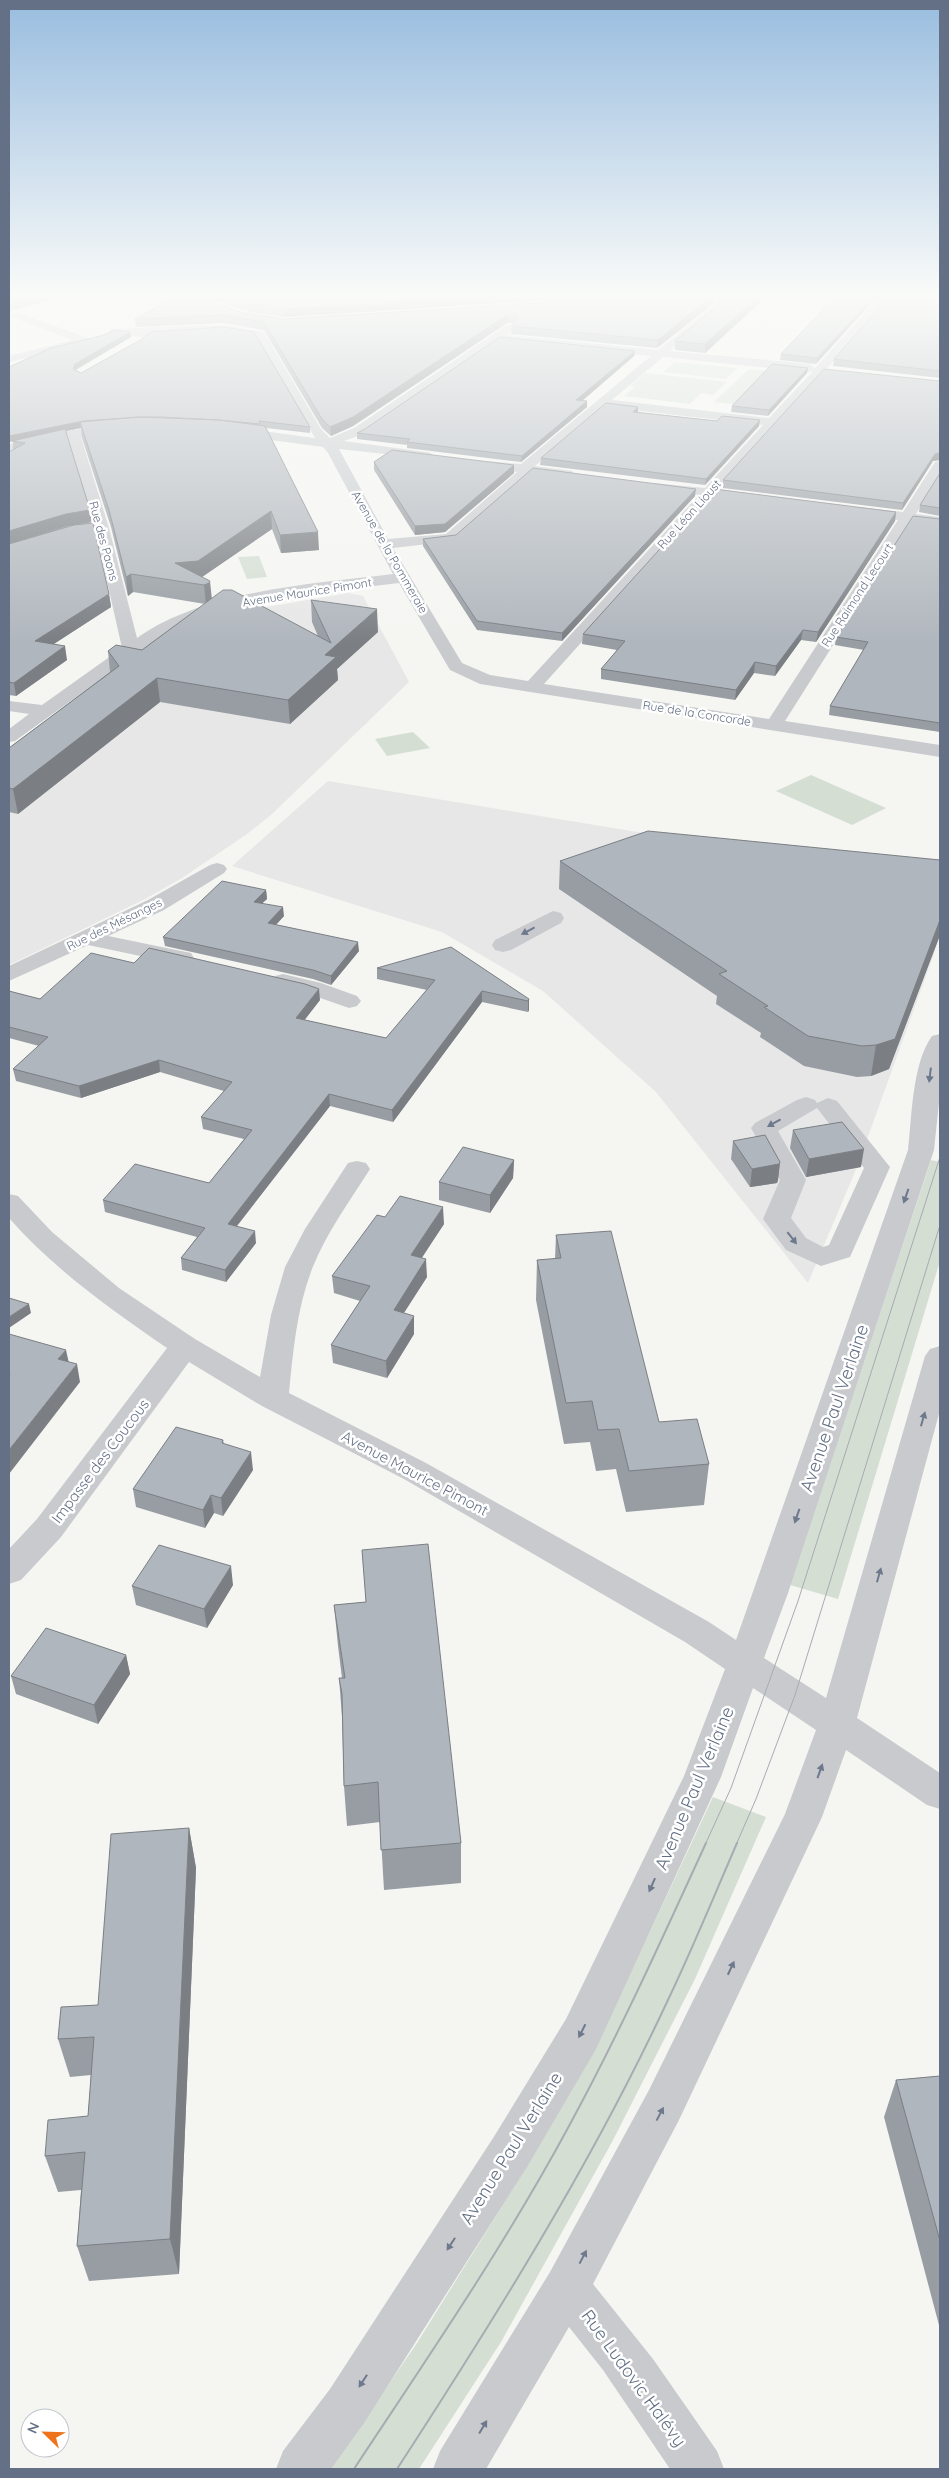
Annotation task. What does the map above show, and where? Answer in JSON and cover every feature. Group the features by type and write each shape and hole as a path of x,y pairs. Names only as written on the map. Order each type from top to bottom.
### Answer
{"street":[{"name":"Avenue de la Pommeraie","path":"305,413 316,431 334,451 383,544 456,666"},
{"path":"328,444 359,431 386,413"},
{"path":"383,544 450,538 591,413"},
{"path":"689,413 773,422"},
{"name":"Rue Léon Lioust","path":"532,687 783,413"},
{"path":"9,448 73,433 133,427"},
{"path":"221,430 439,458"},
{"name":"Rue des Paons","path":"73,433 102,528 131,649"},
{"path":"458,460 577,475"},
{"name":"Rue Raimond Lecourt","path":"774,725 940,466"},
{"path":"643,484 757,498"},
{"path":"846,509 940,521"},
{"path":"83,530 102,528"},
{"name":"Avenue Maurice Pimont","path":"10,735 162,628 216,608 247,600 403,578"},
{"name":"Rue de la Concorde","path":"456,666 486,680 940,751"},
{"path":"9,706 46,711"},
{"name":"Rue des Mésanges","path":"9,974 156,905 217,868"},
{"path":"503,945 553,918"},
{"path":"86,938 122,944 208,964"},
{"path":"265,977 313,988 349,1001"},
{"name":"Avenue Paul Verlaine","path":"301,2469 348,2406 511,2151 581,2034 702,1777 746,1662 921,1150 931,1066 940,1041"},
{"path":"817,1105 877,1167 840,1251 821,1257 796,1244 778,1219 793,1180 764,1128 817,1105"},
{"path":"273,1398 281,1334 299,1268 328,1215 357,1169"},
{"name":"Avenue Maurice Pimont","path":"9,1202 42,1238 109,1295 185,1346 273,1398 415,1471 654,1606 746,1662 940,1793"},
{"name":"Impasse des Coucous","path":"9,1571 50,1528 185,1346"},
{"path":"458,2469 566,2288 664,2105 803,1817 837,1724 940,1358"},
{"name":"Rue Ludovic Halévy","path":"566,2288 592,2315 625,2359 699,2469"}],"shaded area":[{"path":"259,556 267,577 247,579 238,557"},
{"path":"348,593 363,596 409,682 272,814 247,834 182,878 145,899 9,965 9,758 256,609"},
{"path":"413,732 430,748 387,756 375,739"},
{"path":"811,775 886,808 852,825 776,791"},
{"path":"328,781 686,840 940,872 940,937 857,1167 808,1283 656,1092 543,991 442,932 232,866"},
{"path":"931,1160 940,1162 940,1261 838,1599 790,1585"},
{"path":"713,1797 766,1817 695,1979 612,2142 501,2342 419,2469 330,2469 417,2343 514,2187 618,2000"}],"building":[{"path":"9,413 302,413 310,427 259,421 260,424 219,420 139,417 84,421 9,436"},
{"path":"318,413 360,413 330,427"},
{"path":"389,413 573,413 522,456 407,442 410,439 357,433"},
{"path":"595,413 639,413 717,421 722,416 760,420 706,479 541,458"},
{"path":"784,413 940,413 940,453 935,454 903,503 723,480"},
{"path":"139,417 219,420 265,426 318,532 280,535 271,511 198,561 175,563 210,581 209,583 204,585 131,574 126,577 109,510 80,422"},
{"path":"65,429 90,510 66,514 9,531 9,452 25,443 12,441"},
{"path":"392,450 514,465 445,524 415,526 374,462"},
{"path":"533,468 696,489 562,633 477,621 423,539 456,535"},
{"path":"940,473 940,508 920,505"},
{"path":"714,489 896,512 818,632 803,630 776,666 755,662 736,690 601,669 625,641 583,634"},
{"path":"913,516 940,519 940,723 830,706 868,642 836,637"},
{"path":"93,523 109,594 35,641 65,646 14,683 9,682 9,544 74,525"},
{"path":"223,590 232,590 331,643 311,600 377,609 325,655 336,657 288,700 157,678 13,789 9,788 9,748 119,666 108,651 116,645 142,650"},
{"path":"648,831 940,860 940,920 895,1039 876,1045 862,1046 808,1036 764,1007 768,1006 719,974 727,971 560,861"},
{"path":"222,881 266,890 254,902 283,907 268,923 358,942 331,976 313,970 163,937"},
{"path":"451,947 529,999 528,1001 482,991 392,1110 329,1094 228,1224 255,1231 225,1270 181,1258 205,1228 103,1200 135,1164 209,1183 252,1130 201,1117 232,1082 159,1060 79,1086 13,1069 48,1037 9,1027 9,991 40,999 91,953 134,963 149,948 305,984 319,989 296,1018 386,1038 435,980 377,968"},
{"path":"842,1122 864,1149 809,1159 793,1130"},
{"path":"765,1135 780,1162 779,1164 752,1169 733,1141"},
{"path":"463,1147 514,1160 490,1195 439,1182"},
{"path":"400,1196 443,1207 411,1255 426,1259 394,1310 414,1316 386,1361 331,1345 370,1286 332,1276 377,1215 385,1217"},
{"path":"611,1231 659,1422 697,1419 709,1464 629,1471 619,1429 598,1430 592,1401 566,1403 537,1260 561,1258 556,1235"},
{"path":"9,1298 29,1304 9,1317"},
{"path":"9,1334 66,1350 58,1359 77,1364 9,1450 10,1375"},
{"path":"176,1427 223,1440 222,1443 251,1452 221,1498 211,1495 203,1510 133,1489"},
{"path":"428,1544 461,1843 381,1850 378,1782 344,1786 342,1694 339,1678 345,1678 334,1605 366,1602 362,1550"},
{"path":"159,1545 231,1566 204,1609 132,1586"},
{"path":"46,1628 126,1655 94,1705 11,1676"},
{"path":"189,1828 170,2239 77,2246 85,2152 45,2156 48,2120 88,2116 94,2037 58,2039 61,2007 98,2005 111,1834"},
{"path":"940,2076 940,2241 896,2080"}],"tram line":[{"path":"705,1845 731,1788 798,1601 940,1157"},
{"path":"736,1845 756,1799 795,1695 940,1225"},
{"path":"354,2469 519,2214 569,2126 623,2021 706,1843"},
{"path":"397,2469 505,2298 574,2182 607,2122 638,2063 676,1982 737,1843"}]}
